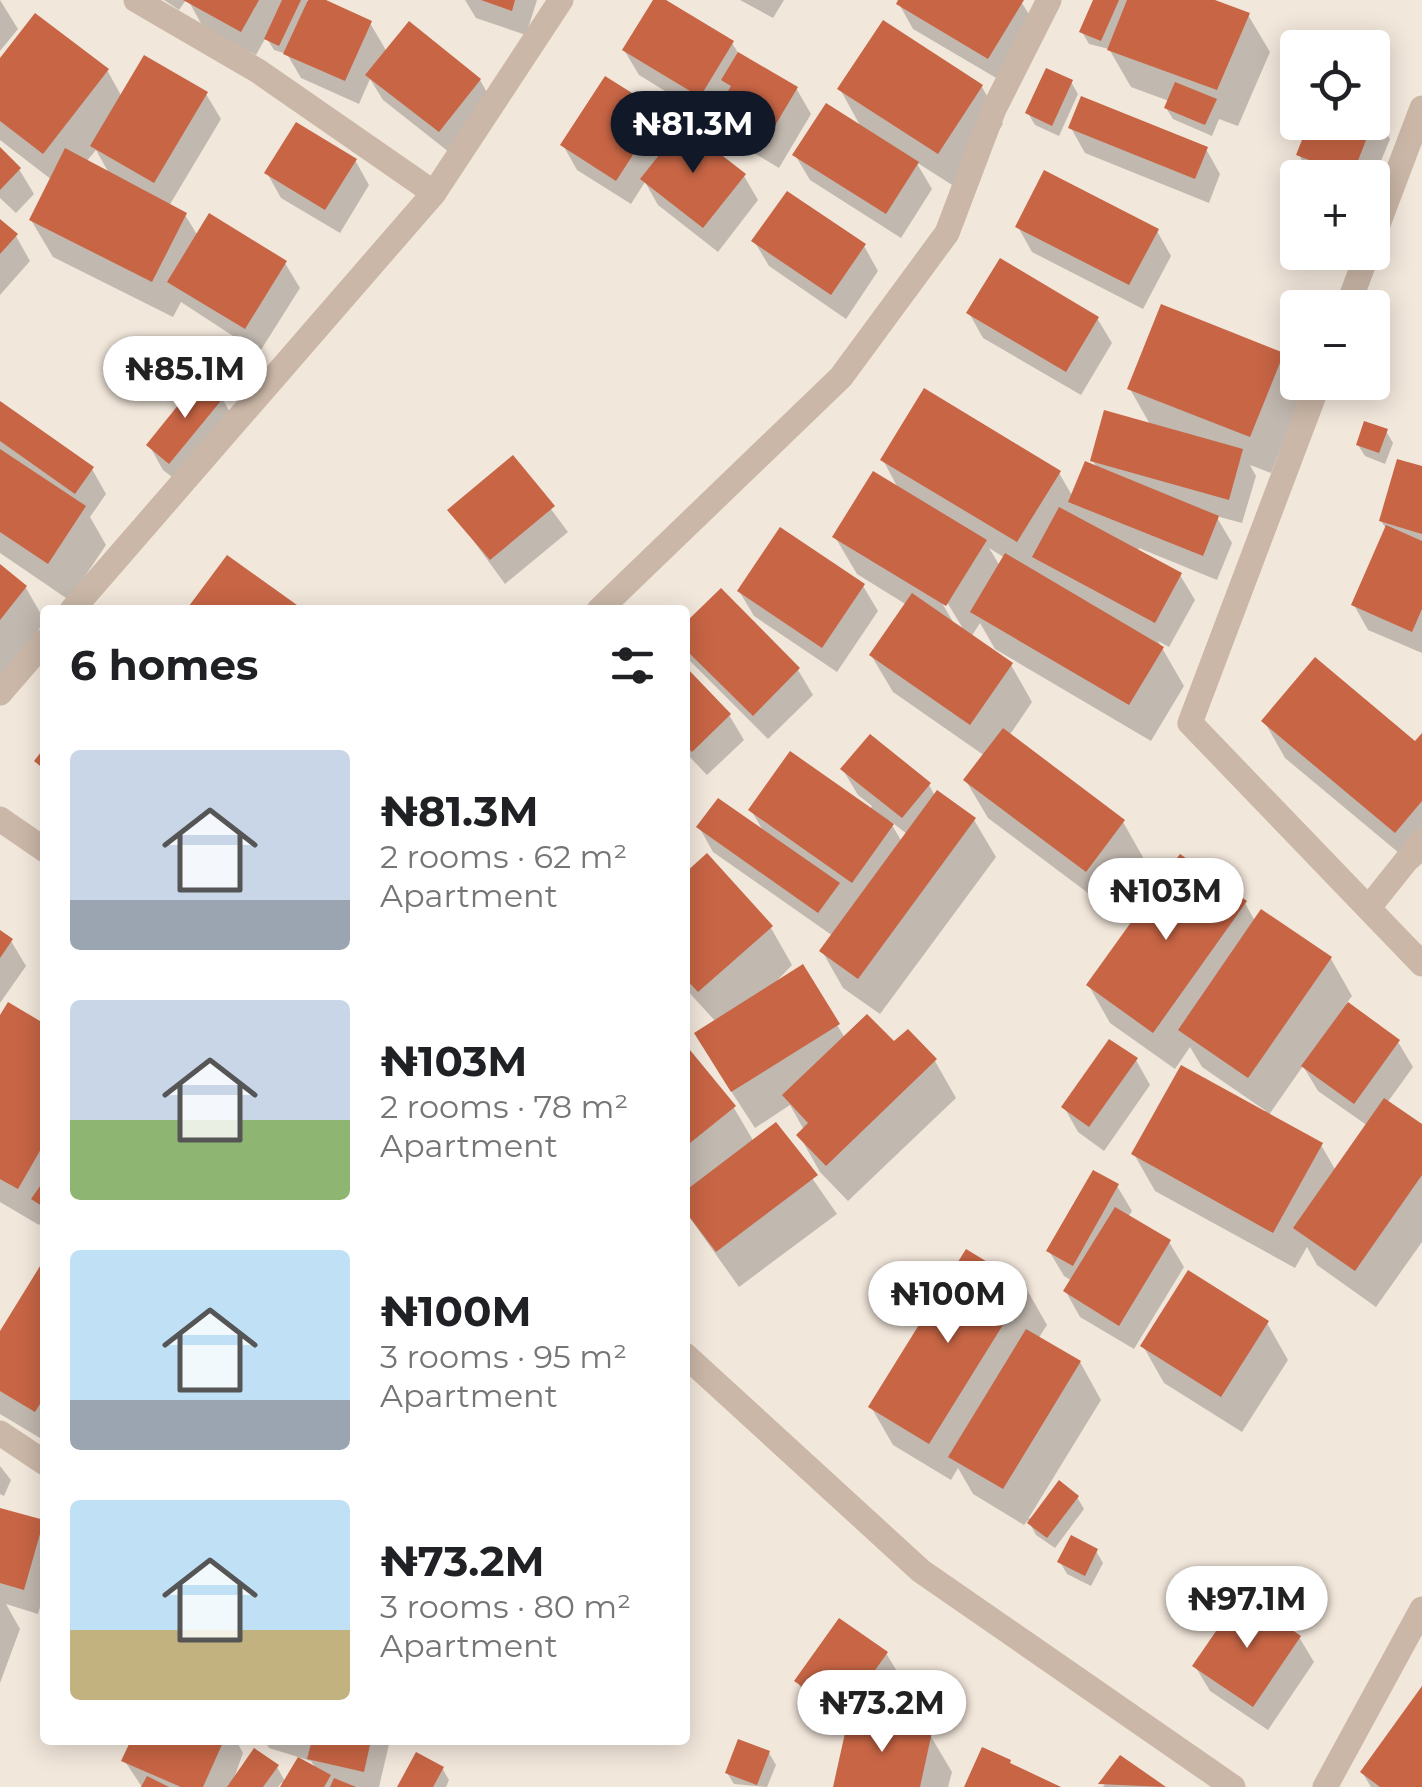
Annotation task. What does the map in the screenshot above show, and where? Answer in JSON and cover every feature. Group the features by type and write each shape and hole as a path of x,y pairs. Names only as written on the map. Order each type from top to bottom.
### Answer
{"street":[{"path":"136,0 258,72 434,192"},
{"path":"76,605 434,192 561,0"},
{"path":"604,605 841,376 900,297 947,233 994,109 1050,0"},
{"path":"1390,192 1422,108"},
{"path":"1311,400 1190,723 1422,964"},
{"path":"0,693 40,647"},
{"path":"0,819 40,847"},
{"path":"1370,906 1422,841"},
{"path":"690,1360 922,1571 1233,1787"},
{"path":"0,1433 40,1459"},
{"path":"1325,1787 1422,1609"}],"building":[{"path":"183,0 259,0 241,32"},
{"path":"282,0 301,0 279,46 264,39"},
{"path":"308,0 326,0 372,21 345,81 283,54"},
{"path":"481,0 515,0 512,11"},
{"path":"653,0 666,0 734,41 700,97 622,50"},
{"path":"898,0 1024,0 988,59 896,4"},
{"path":"1093,0 1119,0 1101,41 1079,32"},
{"path":"1127,0 1215,0 1250,13 1217,90 1107,50"},
{"path":"35,13 109,69 43,154 0,121 0,58"},
{"path":"883,20 983,85 938,154 837,89"},
{"path":"409,21 481,79 439,132 365,75"},
{"path":"738,52 798,87 764,144 714,115 731,86 721,80"},
{"path":"144,55 208,92 154,183 90,146"},
{"path":"1046,68 1073,80 1052,126 1025,113"},
{"path":"605,76 632,93 624,105 653,124 616,181 560,145"},
{"path":"1175,82 1217,99 1205,125 1164,108"},
{"path":"1081,96 1208,147 1195,179 1068,128"},
{"path":"826,103 919,162 886,214 792,155"},
{"path":"296,122 357,159 325,210 264,173"},
{"path":"683,125 746,174 703,228 640,179"},
{"path":"1302,140 1366,140 1358,160 1309,160 1296,155"},
{"path":"0,147 21,168 0,190"},
{"path":"65,148 187,213 152,282 29,220"},
{"path":"1044,170 1159,229 1129,285 1015,227"},
{"path":"787,191 866,244 831,295 751,241"},
{"path":"209,213 287,261 245,329 167,282"},
{"path":"0,219 18,234 0,254"},
{"path":"1000,258 1099,317 1066,372 966,313"},
{"path":"1161,304 1280,351 1280,363 1250,437 1127,389"},
{"path":"200,378 224,397 169,464 146,445"},
{"path":"924,388 1061,471 1017,542 880,460"},
{"path":"0,401 94,467 75,494 0,441"},
{"path":"1104,410 1243,449 1229,500 1090,461"},
{"path":"1364,421 1388,429 1379,453 1356,445"},
{"path":"0,449 86,506 48,564 0,532"},
{"path":"513,455 555,506 490,560 447,510"},
{"path":"1397,459 1422,466 1422,534 1379,521"},
{"path":"1085,461 1219,516 1203,556 1068,502"},
{"path":"873,471 987,540 946,606 832,537"},
{"path":"1059,507 1182,573 1155,623 1032,557"},
{"path":"1386,525 1422,541 1422,609 1412,632 1351,605"},
{"path":"780,527 865,584 822,648 737,591"},
{"path":"1005,553 1164,647 1129,705 970,612"},
{"path":"227,555 297,605 190,605"},
{"path":"0,564 27,586 0,620"},
{"path":"721,588 800,668 753,716 690,654 690,618"},
{"path":"912,593 1013,663 970,725 869,655"},
{"path":"1315,657 1415,741 1422,733 1422,801 1395,833 1261,721"},
{"path":"690,671 731,714 690,750"},
{"path":"1003,728 1125,820 1086,872 963,780"},
{"path":"870,734 931,783 902,818 840,769"},
{"path":"790,751 894,824 852,883 748,810"},
{"path":"937,790 976,818 858,979 819,951"},
{"path":"718,798 840,883 818,913 696,827"},
{"path":"707,853 773,926 698,992 690,983 690,868"},
{"path":"1180,854 1247,901 1153,1033 1086,985"},
{"path":"1261,909 1332,957 1248,1078 1178,1030"},
{"path":"0,930 13,939 0,958"},
{"path":"803,964 840,1024 731,1092 694,1033"},
{"path":"8,1002 40,1021 40,1151 18,1189 0,1179 0,1015"},
{"path":"1348,1002 1400,1040 1354,1104 1301,1066"},
{"path":"867,1014 894,1041 908,1029 937,1059 826,1166 796,1135 808,1123 782,1095"},
{"path":"1109,1039 1138,1058 1089,1127 1061,1107"},
{"path":"690,1050 736,1106 690,1143"},
{"path":"1181,1065 1323,1143 1273,1233 1131,1154"},
{"path":"1384,1098 1422,1124 1422,1175 1355,1271 1293,1228"},
{"path":"776,1122 818,1175 716,1252 690,1218 690,1187"},
{"path":"1093,1170 1119,1184 1073,1266 1046,1251"},
{"path":"40,1186 40,1205 31,1199"},
{"path":"1115,1207 1171,1240 1119,1326 1063,1291"},
{"path":"966,1249 1027,1286 929,1444 868,1407"},
{"path":"40,1266 40,1404 35,1412 0,1391 0,1331"},
{"path":"1188,1270 1269,1321 1221,1397 1140,1346"},
{"path":"1026,1329 1081,1361 1003,1489 948,1457"},
{"path":"1059,1480 1079,1496 1047,1538 1027,1523"},
{"path":"0,1508 40,1519 40,1534 24,1590 0,1583"},
{"path":"1071,1535 1098,1549 1085,1576 1057,1562"},
{"path":"1259,1572 1308,1599 1297,1619 1249,1591"},
{"path":"1241,1595 1301,1636 1253,1707 1192,1666"},
{"path":"839,1618 888,1652 843,1715 794,1681"},
{"path":"1422,1686 1422,1787 1380,1787 1360,1772"},
{"path":"849,1715 932,1732 920,1787 833,1787"},
{"path":"738,1739 770,1751 757,1785 725,1773"},
{"path":"129,1745 222,1745 203,1787 181,1787 121,1761"},
{"path":"311,1745 370,1745 364,1772 307,1759"},
{"path":"982,1747 1011,1760 1010,1763 1061,1787 964,1787"},
{"path":"254,1748 279,1765 263,1787 227,1787"},
{"path":"416,1752 444,1767 433,1787 397,1787"},
{"path":"1120,1755 1166,1787 1098,1784"},
{"path":"298,1757 331,1775 324,1787 280,1787"},
{"path":"147,1776 169,1787 141,1787"},
{"path":"334,1778 356,1787 330,1787"}]}
